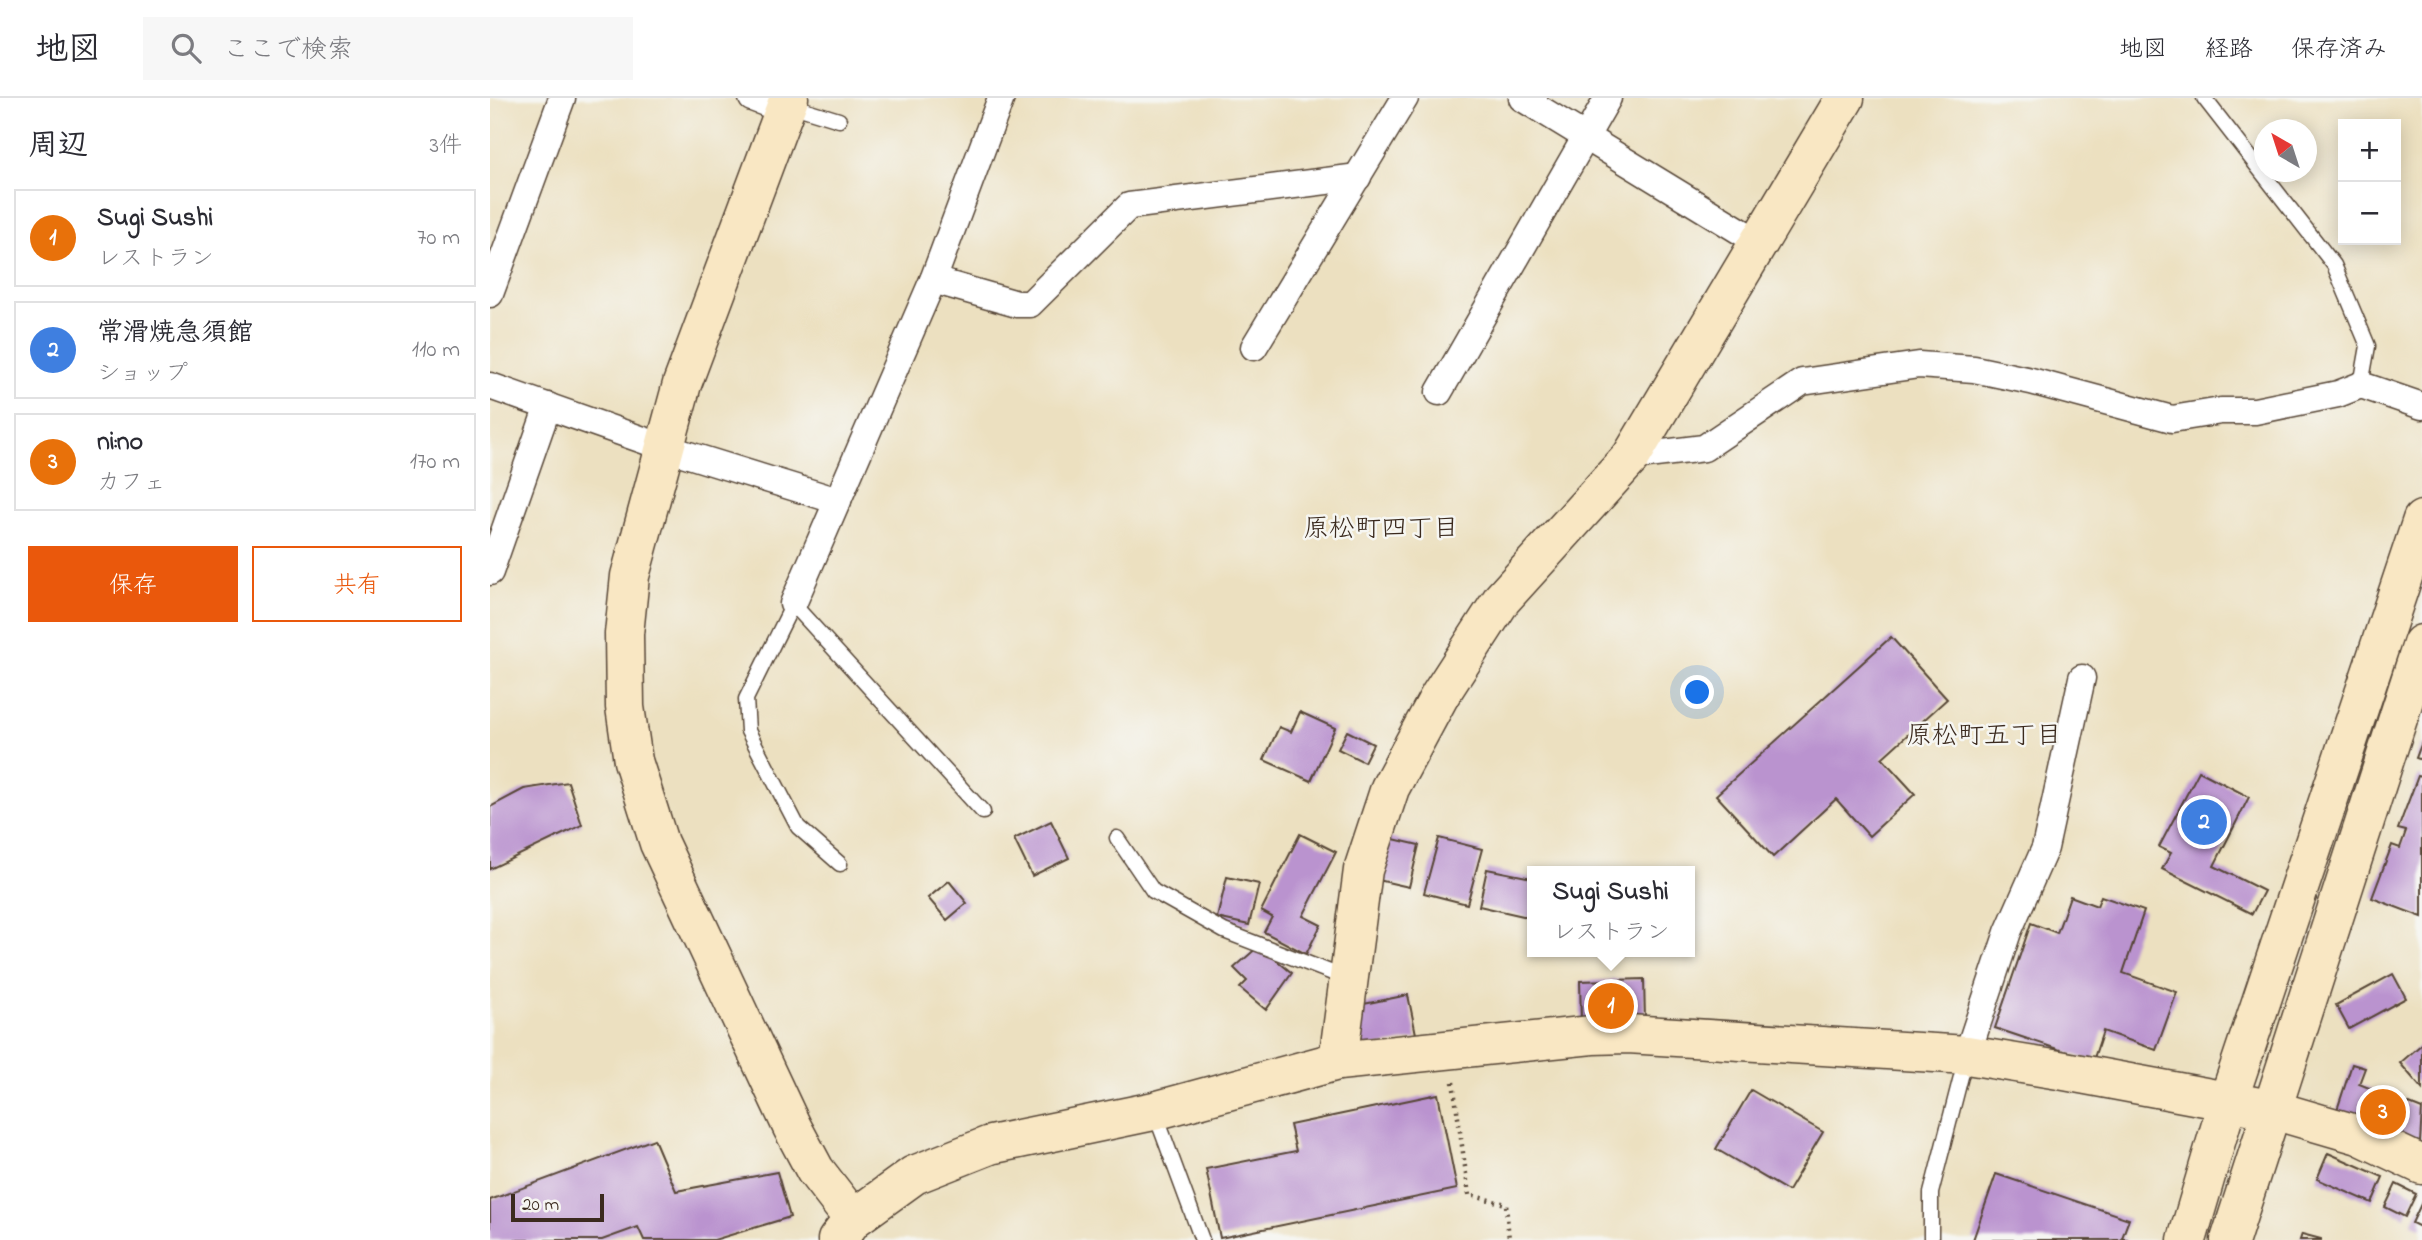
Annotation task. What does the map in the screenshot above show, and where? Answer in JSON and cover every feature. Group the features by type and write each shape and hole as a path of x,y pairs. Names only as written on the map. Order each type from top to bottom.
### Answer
{"street":[{"path":"490,294 562,98"},
{"path":"793,604 933,280 1001,98"},
{"path":"1254,347 1405,98"},
{"path":"1522,98 1758,242"},
{"path":"1439,392 1608,98"},
{"path":"1338,1061 1363,870 1390,788 1440,695 1502,599 1632,457 1846,98"},
{"path":"778,103 682,384 630,576 624,634 625,707 633,761 659,843 792,1127 845,1229 914,1174 990,1145 1154,1111 1338,1061 1448,1051 1546,1038 1628,1034 1967,1055 2270,1109 2358,1135 2422,1165"},
{"path":"933,280 1017,304 1030,304 1129,206 1358,177"},
{"path":"1632,457 1704,447 1802,382 1919,365 1974,369 2031,380 2094,395 2172,419 2221,411 2255,411 2337,394 2361,385 2422,406"},
{"path":"490,386 663,447 838,501"},
{"path":"490,572 548,406"},
{"path":"2187,1240 2228,1101 2422,520"},
{"path":"2230,1240 2422,644"},
{"path":"1967,1055 2008,932 2045,848 2082,678"}],"lane":[{"path":"2204,98 2334,265 2368,346 2361,385"},
{"path":"778,103 839,120"},
{"path":"840,864 798,827 748,731 746,699 793,604 983,812"},
{"path":"1117,838 1153,891 1224,931 1349,979"},
{"path":"1931,1240 1931,1193 1967,1055"},
{"path":"1154,1111 1202,1240"}],"path":[{"path":"1448,1051 1469,1195 1506,1204 1509,1240"}],"building":[{"path":"1891,637 1947,699 1882,758 1915,794 1869,836 1836,799 1773,857 1716,795"},
{"path":"1300,712 1335,728 1311,781 1264,760 1279,727 1291,732"},
{"path":"1347,731 1373,744 1364,762 1338,749"},
{"path":"2422,742 2422,760 2416,758"},
{"path":"2199,771 2249,797 2214,866 2264,891 2252,914 2162,869 2171,853 2159,847"},
{"path":"2418,776 2422,777 2422,917 2372,898 2392,845 2400,848 2406,831 2398,829"},
{"path":"568,782 582,825 490,869 490,807 524,789"},
{"path":"1051,821 1069,858 1032,876 1014,839"},
{"path":"1300,834 1336,852 1303,916 1321,925 1306,954 1264,932 1272,917 1261,911"},
{"path":"1389,838 1419,845 1409,887 1378,880"},
{"path":"1439,838 1482,849 1467,904 1424,893"},
{"path":"1487,869 1527,877 1527,917 1479,906"},
{"path":"1227,877 1259,884 1249,925 1217,918"},
{"path":"949,881 967,903 947,920 928,898"},
{"path":"2070,896 2097,906 2101,896 2144,911 2123,973 2177,992 2156,1050 2103,1031 2093,1061 1995,1028 2031,923 2057,933"},
{"path":"1259,946 1292,973 1266,1010 1240,988 1247,981 1234,968"},
{"path":"2393,974 2406,998 2349,1029 2336,1005"},
{"path":"1644,979 1645,1020 1581,1021 1580,981"},
{"path":"1408,995 1417,1039 1363,1049 1354,1006"},
{"path":"2422,1044 2422,1089 2400,1063"},
{"path":"2352,1064 2365,1068 2359,1084 2422,1109 2420,1143 2337,1110"},
{"path":"1751,1090 1823,1132 1788,1191 1716,1149"},
{"path":"1438,1094 1457,1189 1220,1238 1206,1169 1296,1151 1290,1125"},
{"path":"654,1139 676,1191 777,1172 790,1217 714,1240 644,1240 638,1227 602,1240 490,1240 490,1200"},
{"path":"2328,1153 2383,1177 2372,1203 2317,1179"},
{"path":"1996,1174 2129,1219 2122,1238 2128,1240 1973,1240"},
{"path":"2396,1184 2416,1194 2405,1217 2385,1207"},
{"path":"2422,1202 2422,1228 2412,1223"},
{"path":"2302,1234 2321,1239 2321,1240 2300,1240"}],"place":[{"name":"常滑焼急須館","path":"2204,822"},
{"name":"Sugi Sushi","path":"1611,1006"},
{"name":"ni:no","path":"2383,1112"}],"district":[{"name":"原松町四丁目","path":"1381,530"},
{"name":"原松町五丁目","path":"1984,737"}]}
